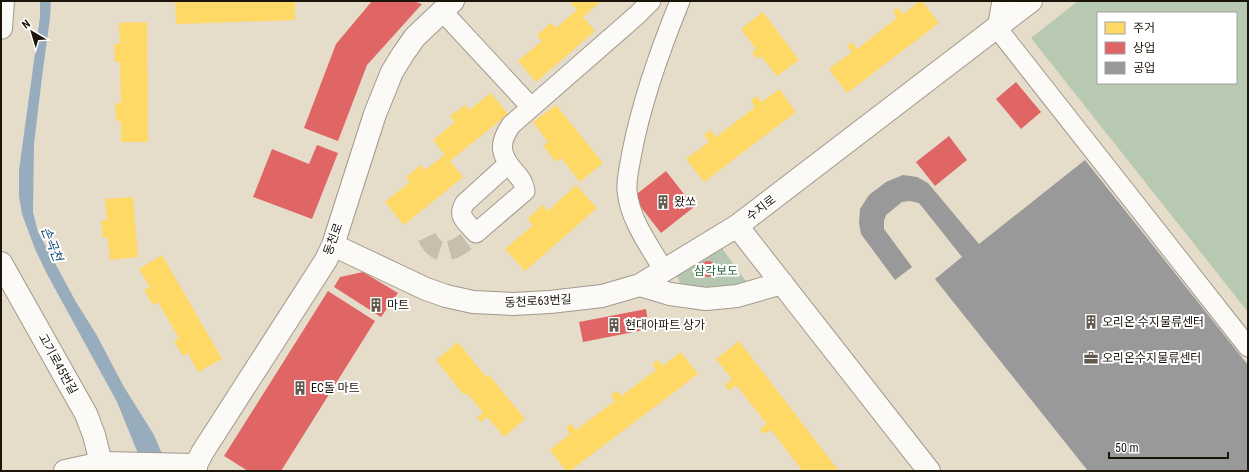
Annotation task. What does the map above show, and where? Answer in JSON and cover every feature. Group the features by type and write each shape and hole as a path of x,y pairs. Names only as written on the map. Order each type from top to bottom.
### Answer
{"street":[{"path":"1,28 3,1"},
{"path":"508,164 503,155 502,144 505,134 511,125 651,1"},
{"path":"664,271 636,222 627,191 636,134 649,86 680,1"},
{"path":"1002,1 997,28 1248,347"},
{"name":"수지로","path":"929,471 737,226 1031,1"},
{"path":"448,6 531,107"},
{"name":"동천로","path":"191,467 202,453 326,260 333,245 375,114 392,72 402,54 415,37 448,6"},
{"name":"동천로63번길","path":"333,245 426,289 446,296 473,302 513,304 550,302 602,296 640,285 737,226"},
{"name":"고기로45번길","path":"1,262 86,414 94,436 102,467"},
{"path":"640,285 670,294 706,299 737,296 782,283"},
{"path":"66,471 131,464 191,467"}],"green space":[{"path":"1078,1 1248,1 1248,312 1031,38"},
{"name":"삼각보도","path":"721,247 748,284 727,290 682,286 675,273"}],"water":[{"path":"40,1 51,1 34,144 33,212 38,232 76,302 96,334 124,387 154,435 162,454 140,469 137,451 117,402 47,274 35,249 22,214 19,196 19,170 40,17"}],"building: 주거":[{"path":"175,1 295,1 295,20 176,24"},
{"path":"569,1 601,1 583,17 595,31 536,82 518,61 542,41 537,35 551,23 556,28 577,10"},
{"path":"922,1 939,23 847,93 829,69 852,52 847,46 852,42 857,49 897,18 893,11 898,8 903,14"},
{"path":"763,12 799,60 777,76 761,56 757,59 752,53 756,49 741,29"},
{"path":"147,22 148,142 121,142 121,121 116,121 115,103 121,103 120,62 115,62 114,44 120,44 119,23"},
{"path":"779,89 796,112 704,182 686,159 709,142 704,135 710,130 716,137 755,107 751,101 757,96 762,102"},
{"path":"491,93 508,114 450,161 463,177 404,225 385,202 410,182 406,177 421,165 425,170 445,155 433,140 455,122 450,116 465,105 469,110"},
{"path":"556,105 603,163 580,182 561,158 556,162 543,146 548,142 533,122"},
{"path":"576,185 597,208 525,271 505,249 533,225 527,219 543,205 548,211"},
{"path":"133,197 138,257 110,260 108,238 103,238 101,221 107,220 105,199"},
{"path":"162,255 222,359 198,372 188,353 183,356 174,341 179,338 158,302 153,305 144,290 150,287 139,269"},
{"path":"739,341 839,471 799,471 801,469 771,430 764,434 760,429 767,424 736,385 729,391 725,385 732,379 716,359"},
{"path":"458,342 486,377 489,375 525,419 504,437 487,417 481,422 477,417 483,412 467,393 464,395 436,360"},
{"path":"681,352 698,374 570,471 566,471 550,450 570,434 566,428 571,424 576,430 615,401 611,395 617,391 621,396 656,370 652,364 658,360 662,366"}],"building: 상업":[{"path":"372,1 413,1 422,4 367,65 338,141 304,128 336,44"},
{"path":"1016,82 1041,112 1021,129 996,99"},
{"path":"949,136 967,160 935,186 916,162"},
{"path":"317,145 338,153 312,219 253,197 272,149 309,164"},
{"name":"왔쏘","path":"666,171 694,207 661,233 633,197"},
{"path":"708,261 715,266 716,269 711,276 708,277 701,272 700,269 705,262"},
{"name":"마트","path":"363,272 398,293 381,317 334,287 340,277"},
{"name":"EC돌 마트","path":"328,291 375,321 281,471 248,471 224,456"},
{"name":"현대아파트 상가","path":"646,309 649,329 583,342 579,322"}],"building: 공업":[{"name":"오리온 수지물류센터","path":"1085,160 1248,365 1248,471 1088,471 935,279 962,257 919,203 910,201 902,202 886,215 884,221 884,229 912,267 895,280 861,234 859,223 860,209 869,195 886,182 903,175 917,177 928,183 979,244"}],"tunnel":[{"path":"427,237 431,244 440,251 450,251 467,241"}],"place":[{"name":"왔쏘","path":"663,202"},
{"name":"마트","path":"376,305"},
{"name":"오리온 수지물류센터","path":"1091,322"},
{"name":"현대아파트 상가","path":"614,325"},
{"name":"오리온수지물류센터","path":"1091,358"},
{"name":"EC돌 마트","path":"300,388"}],"water label":[{"name":"손곡천","path":"52,244"}]}
